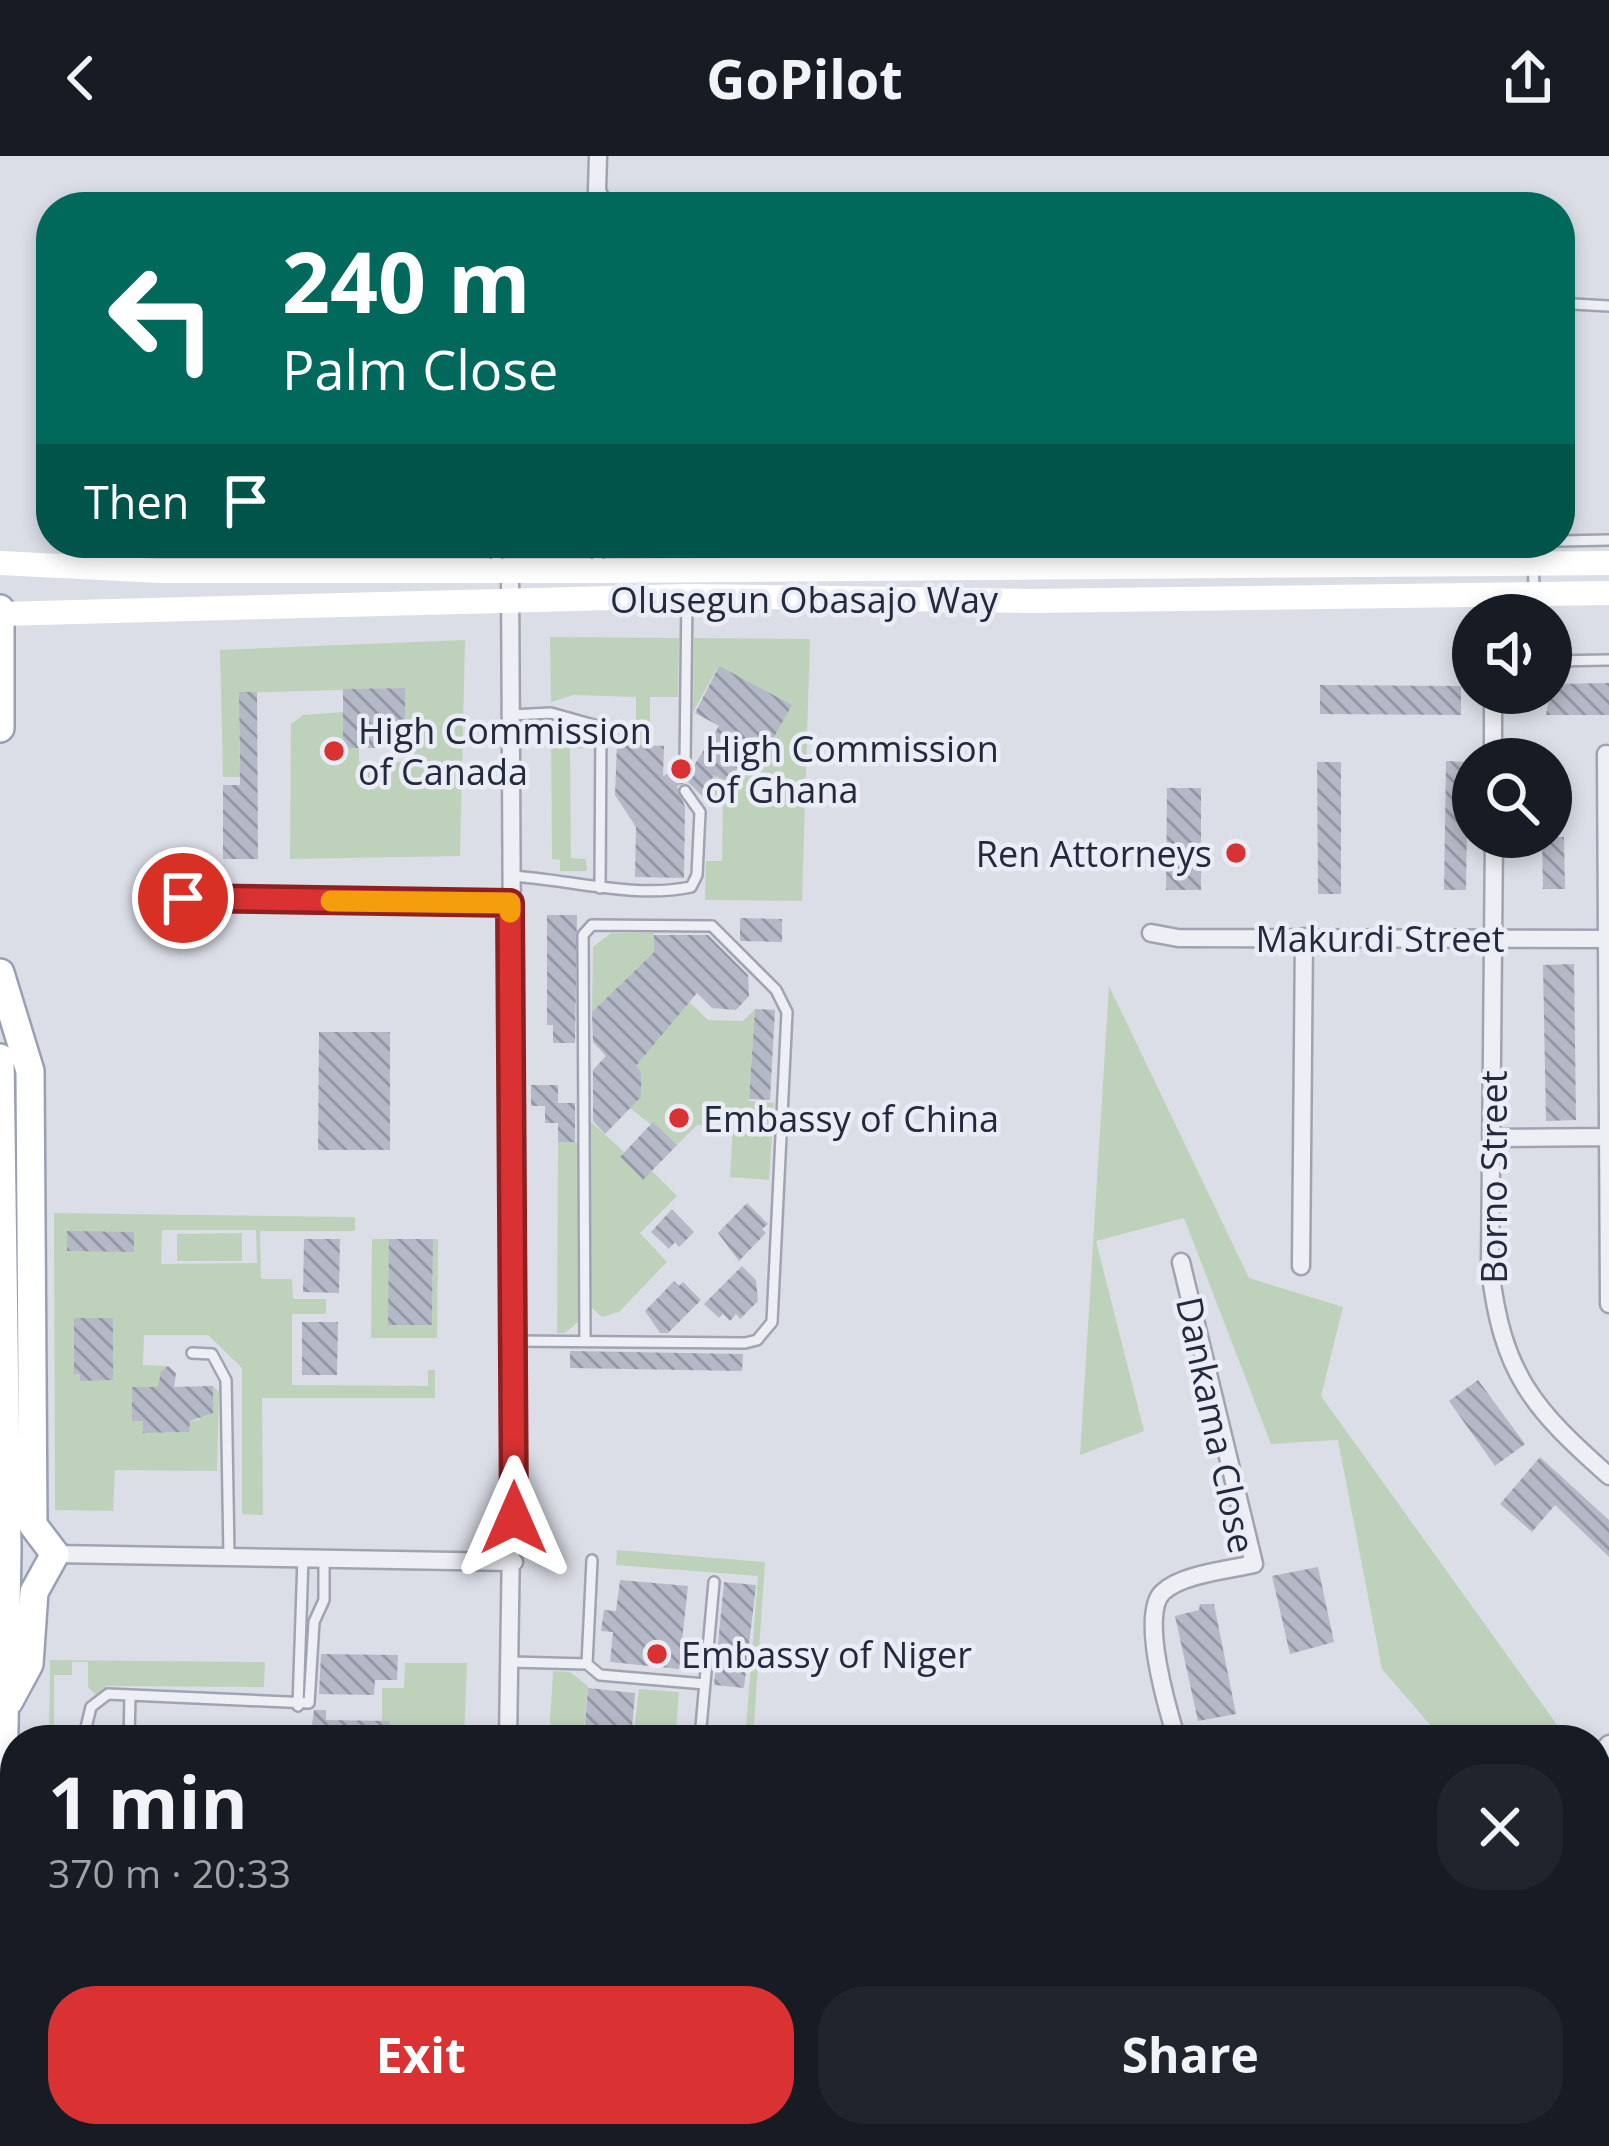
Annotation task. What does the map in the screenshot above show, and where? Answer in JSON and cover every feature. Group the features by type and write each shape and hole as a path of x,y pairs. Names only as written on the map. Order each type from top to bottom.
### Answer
{"main road":[{"name":"Olusegun Obasajo Way","path":"0,563 160,571 598,571 760,568 856,558"},
{"name":"Olusegun Obasajo Way","path":"1567,558 1609,563"},
{"path":"758,597 760,568"},
{"path":"160,571 160,610"},
{"name":"Olusegun Obasajo Way","path":"1534,594 1609,593"},
{"name":"Olusegun Obasajo Way","path":"0,613 687,596 1031,601 1452,595"},
{"path":"0,613 0,728"},
{"path":"0,973 29,1071 33,1526 55,1554 34,1592 29,1664 6,1705"},
{"path":"0,1058 6,1725"}],"street":[{"path":"598,156 598,192"},
{"path":"503,570 509,600 514,1341 509,1725"},
{"path":"1606,754 1609,1304"},
{"name":"Borno Street","path":"1493,858 1490,1268 1504,1350 1544,1415 1609,1476"},
{"path":"183,898 510,903"},
{"name":"Makurdi Street","path":"1151,933 1607,939"},
{"path":"1301,1266 1304,937"},
{"path":"1492,1138 1608,1137"},
{"name":"Dankama Close","path":"1174,1725 1152,1625 1159,1595 1166,1588 1254,1564 1180,1262"},
{"path":"55,1554 514,1562"}],"lane":[{"path":"1575,304 1609,307"},
{"path":"1575,541 1609,540"},
{"path":"500,558 503,570"},
{"path":"598,558 598,571"},
{"path":"1534,558 1534,594"},
{"path":"685,766 687,596"},
{"path":"1572,661 1609,659"},
{"path":"510,716 551,713 601,728 600,888"},
{"path":"510,876 577,880 600,888 691,887 697,874 700,812 685,791"},
{"path":"514,1341 745,1343 766,1333 776,1311 788,1012 776,990 712,926 592,925 583,935 584,1341"},
{"path":"192,1353 212,1354 226,1379 229,1555"},
{"path":"298,1706 303,1558"},
{"path":"84,1725 97,1700 130,1695 298,1706 312,1698 314,1622 325,1600 324,1558"},
{"path":"586,1664 592,1560"},
{"path":"701,1725 715,1582"},
{"path":"511,1662 586,1664 600,1675 705,1684"},
{"path":"129,1725 130,1695"}],"green space":[{"path":"550,637 679,638 678,697 650,697 650,746 636,745 636,697 574,695 551,702"},
{"path":"694,638 810,639 802,901 705,900 706,861 722,861 723,804 708,803 702,796 714,775 729,782 753,740 728,724 750,684 718,667 693,712"},
{"path":"465,640 460,856 290,859 291,724 303,715 343,712 343,747 359,748 359,762 405,762 405,688 240,693 239,761 257,777 223,777 220,650"},
{"path":"551,727 587,732 587,748 570,749 571,858 586,859 587,871 560,871 560,860 552,859"},
{"path":"611,933 654,933 654,952 592,1012 593,947"},
{"path":"1109,986 1249,1278 1343,1307 1321,1396 1557,1725 1430,1725 1382,1669 1338,1440 1271,1444 1184,1218 1096,1241 1144,1431 1080,1455"},
{"path":"689,1002 708,1020 743,1021 755,1009 749,1101 774,1103 769,1180 730,1177 733,1126 697,1125 677,1145 630,1108 641,1096 641,1072 636,1066"},
{"path":"589,1120 624,1152 620,1157 642,1179 652,1171 677,1196 640,1233 667,1262 619,1312 602,1317 590,1306"},
{"path":"558,1142 579,1142 579,1321 565,1333 557,1333"},
{"path":"54,1213 355,1217 355,1231 260,1231 261,1279 292,1279 293,1299 326,1299 326,1314 292,1314 292,1385 428,1386 428,1370 435,1370 435,1398 262,1398 263,1515 242,1514 242,1368 208,1335 144,1335 143,1365 168,1366 161,1371 164,1387 132,1387 132,1421 143,1421 143,1433 189,1432 190,1421 199,1420 213,1386 219,1392 217,1471 115,1470 113,1511 55,1510","holes":["162,1230 256,1230 257,1263 161,1264"]},
{"path":"242,1233 242,1261 177,1261 177,1234"},
{"path":"372,1239 389,1239 389,1325 432,1324 433,1239 438,1239 437,1338 371,1338"},
{"path":"617,1550 765,1562 754,1725 746,1725 758,1576 616,1565"},
{"path":"50,1660 265,1662 264,1687 106,1686 105,1697 98,1697 88,1687 88,1662 72,1662 72,1675 54,1675 54,1725 49,1725"},
{"path":"405,1663 467,1663 465,1725 389,1725 382,1721 382,1688 404,1688"},
{"path":"553,1671 570,1672 588,1686 584,1725 550,1725"},
{"path":"639,1689 679,1692 676,1725 635,1725"}],"building":[{"path":"719,666 792,705 770,744 755,736 729,782 714,775 702,796 688,782 677,786 685,807 684,878 635,877 636,827 615,795 617,744 664,746 663,776 677,769 690,772 719,726 695,713"},
{"path":"1609,683 1609,715 1546,715 1572,714 1572,684"},
{"path":"1320,685 1452,686 1452,714 1461,715 1320,714"},
{"path":"405,688 405,748 343,748 343,689"},
{"path":"239,692 257,692 258,859 223,859 223,785 240,785"},
{"path":"1446,761 1452,761 1452,858 1466,858 1466,890 1444,890"},
{"path":"1317,762 1341,762 1341,894 1318,894"},
{"path":"1167,788 1201,788 1201,890 1166,890"},
{"path":"1542,858 1564,858 1565,889 1543,889"},
{"path":"547,915 577,915 575,1043 553,1043 553,1025 547,1025"},
{"path":"740,918 782,919 782,942 740,941"},
{"path":"654,935 708,935 748,975 749,996 736,1010 712,1008 697,993 636,1066 641,1072 641,1097 605,1134 593,1121 593,1070 606,1056 593,1042 592,1012 654,952"},
{"path":"1574,964 1576,1120 1546,1121 1543,965"},
{"path":"755,1009 775,1010 770,1100 749,1099"},
{"path":"319,1032 390,1032 390,1150 318,1150"},
{"path":"531,1085 558,1085 558,1103 575,1103 575,1142 558,1142 558,1123 545,1123 545,1106 531,1106"},
{"path":"653,1122 677,1145 643,1180 620,1157"},
{"path":"747,1203 768,1224 762,1229 766,1233 739,1261 718,1233"},
{"path":"672,1209 694,1232 679,1247 675,1242 669,1249 651,1232"},
{"path":"67,1231 134,1232 134,1252 67,1251"},
{"path":"304,1239 340,1239 339,1293 303,1292"},
{"path":"389,1239 433,1239 432,1325 388,1325"},
{"path":"742,1266 756,1280 758,1301 740,1319 736,1314 730,1321 723,1314 719,1318 704,1304"},
{"path":"674,1281 679,1286 683,1282 701,1300 668,1333 660,1333 645,1311"},
{"path":"74,1318 113,1318 113,1380 80,1381 80,1374 74,1374"},
{"path":"302,1322 338,1322 337,1375 302,1375"},
{"path":"570,1351 743,1354 742,1371 570,1368"},
{"path":"168,1366 176,1373 174,1387 213,1386 213,1413 190,1421 189,1432 143,1433 143,1421 132,1421 132,1387 158,1387 161,1371"},
{"path":"1478,1380 1525,1444 1495,1466 1449,1401"},
{"path":"1540,1457 1609,1520 1609,1557 1555,1505 1532,1532 1500,1504"},
{"path":"1318,1567 1334,1642 1290,1654 1272,1576"},
{"path":"620,1580 688,1586 679,1669 610,1662 613,1632 601,1631 604,1610 616,1611"},
{"path":"724,1582 756,1585 744,1688 714,1685"},
{"path":"1200,1604 1214,1604 1236,1714 1198,1721 1175,1616 1199,1610"},
{"path":"321,1654 398,1655 397,1680 375,1680 374,1695 319,1694"},
{"path":"588,1688 635,1693 632,1725 585,1725"},
{"path":"314,1710 326,1710 326,1720 390,1721 390,1725 312,1725"}],"slow traffic":[{"path":"331,901 510,903 510,912"}],"place":[{"name":"High Commission of Canada","path":"334,751"},
{"name":"High Commission of Ghana","path":"681,769"},
{"name":"Ren Attorneys","path":"1236,853"},
{"name":"Embassy of China","path":"679,1118"},
{"name":"Embassy of Niger","path":"657,1654"}],"route":[{"path":"183,898 510,903 514,1518"}]}
